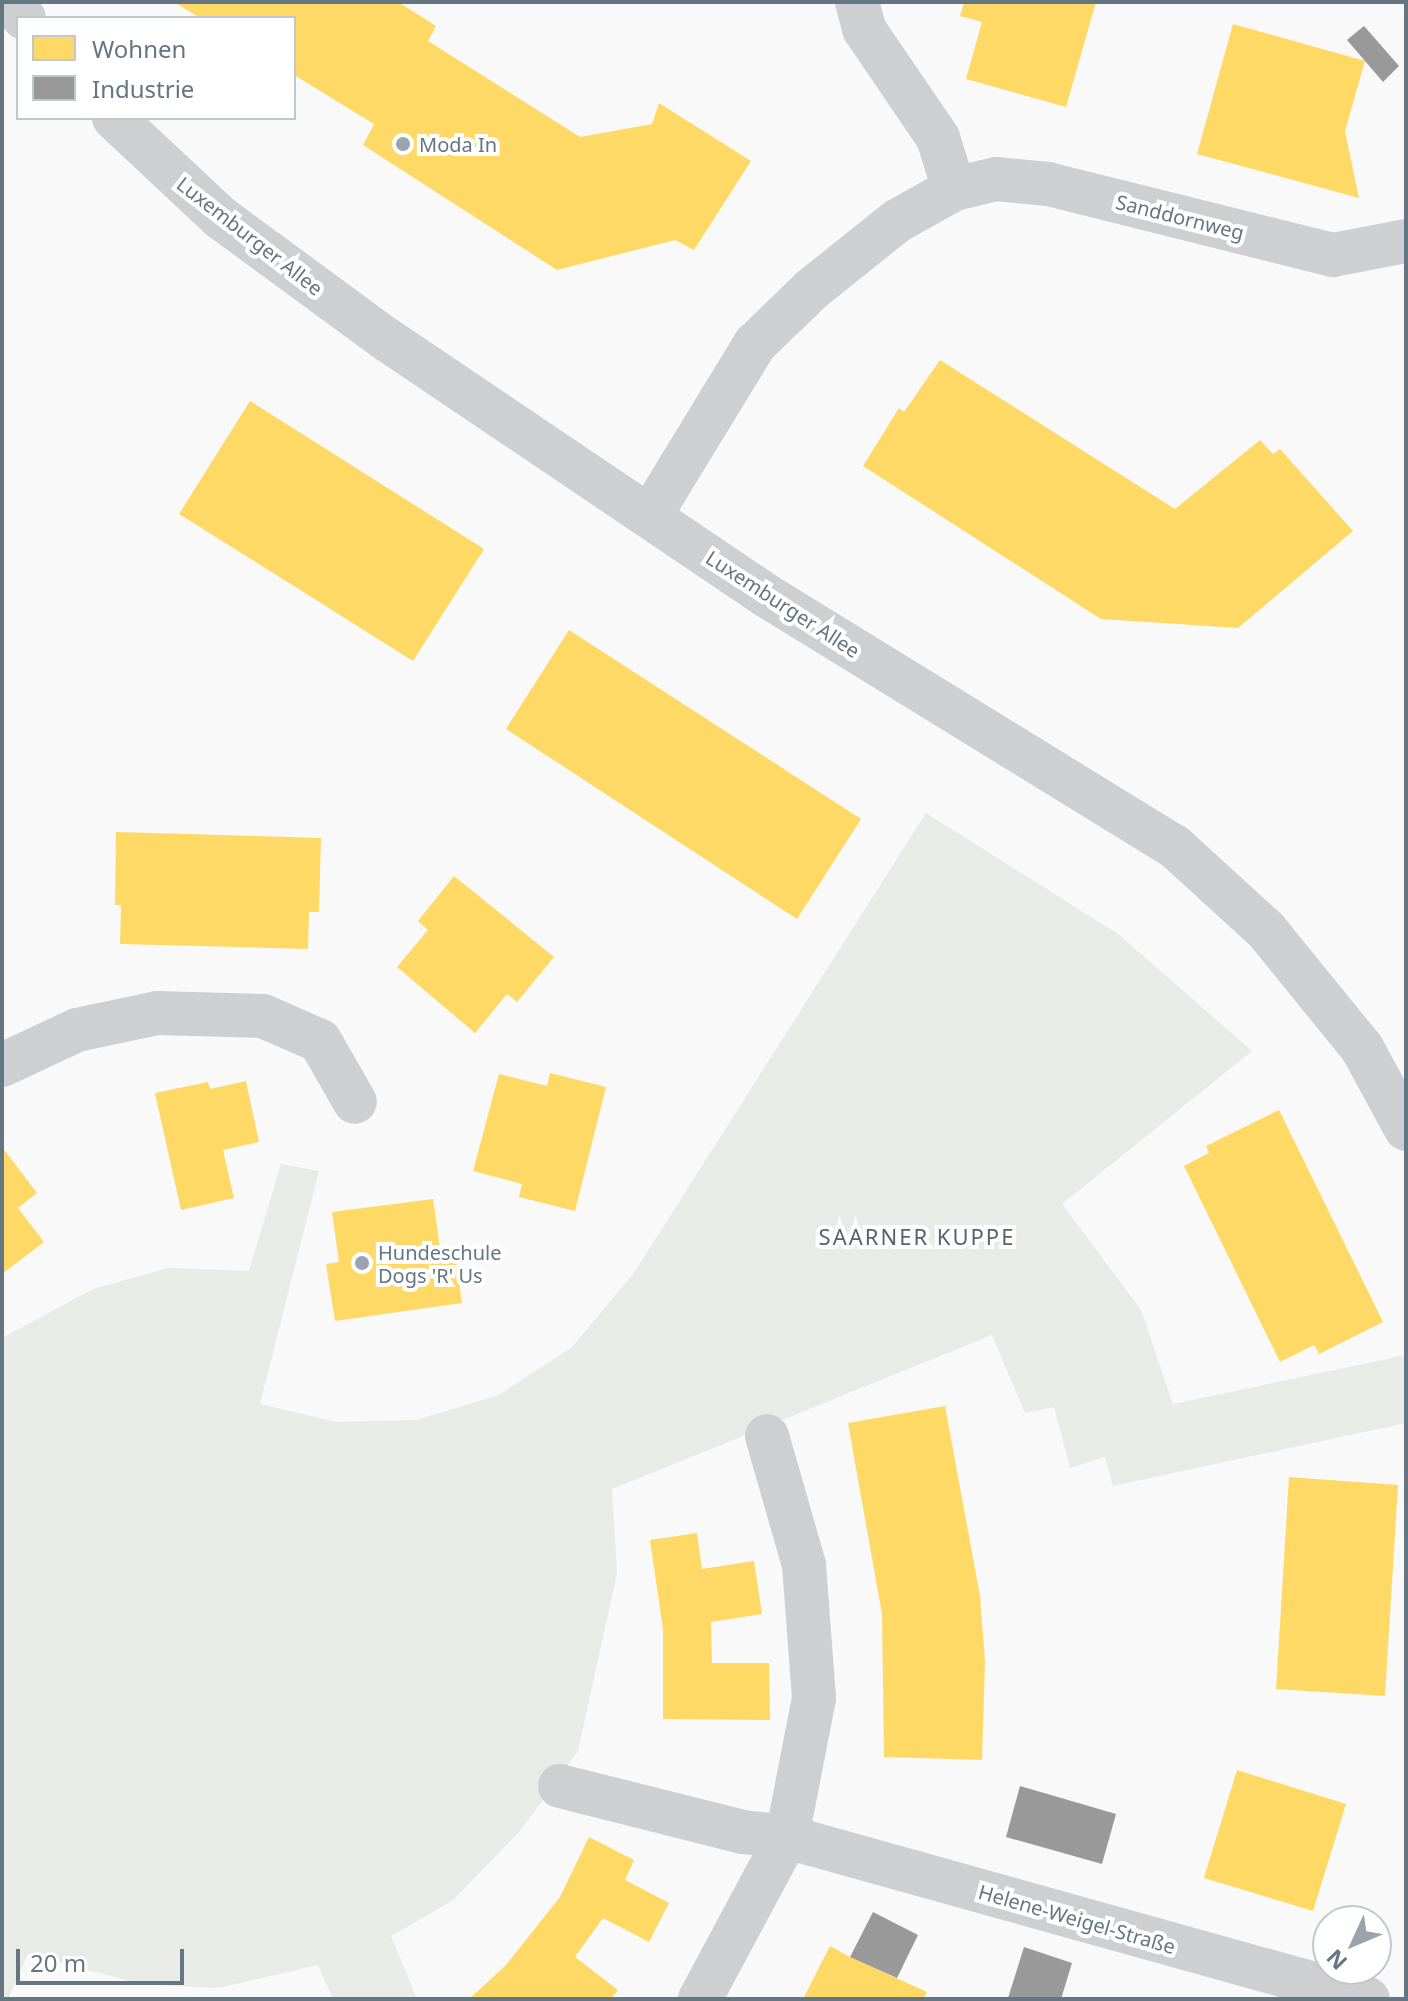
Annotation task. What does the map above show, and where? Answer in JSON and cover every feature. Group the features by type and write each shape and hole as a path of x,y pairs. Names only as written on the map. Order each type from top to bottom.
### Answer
{"street":[{"path":"857,2 864,29 938,138 954,189"},
{"name":"Luxemburger Allee","path":"116,120 179,181 278,263 650,516 962,720 1174,846 1266,930 1362,1048 1406,1129"},
{"name":"Sanddornweg","path":"650,516 762,335 897,221 954,189 996,179 1048,184 1333,255 1406,241"},
{"path":"2,1065 77,1030 157,1013 263,1016 320,1041 355,1102"},
{"path":"700,1999 787,1837 814,1698 804,1565 767,1436"},
{"name":"Helene-Weigel-Straße","path":"560,1786 743,1832 787,1837 1368,1999"}],"shaded area":[{"path":"926,813 1118,934 1252,1051 1062,1204 1141,1310 1173,1404 1406,1355 1406,1423 1113,1486 1105,1457 1070,1468 1054,1407 1025,1413 992,1335 612,1489 617,1573 578,1751 520,1831 452,1901 391,1936 417,1999 333,1999 318,1965 218,1988 141,1984 28,1954 8,1999 2,1999 2,1338 93,1289 168,1268 249,1271 281,1164 319,1171 260,1404 337,1422 416,1420 499,1395 572,1347 634,1273"}],"building: Wohnen":[{"path":"174,2 398,2 436,26 428,41 580,137 652,124 659,103 751,161 694,250 675,240 557,270 363,145 374,124 296,76 296,16 197,16"},
{"path":"964,2 1096,2 1066,107 966,79 982,22 960,16"},
{"path":"1233,24 1365,61 1345,131 1359,198 1197,154"},
{"path":"940,360 1175,509 1260,440 1273,454 1280,449 1353,531 1238,628 1101,619 863,466 899,408 904,412"},
{"path":"250,401 484,549 413,661 179,514"},
{"path":"569,630 861,819 797,919 506,729"},
{"path":"116,832 321,838 319,912 309,912 308,949 120,944 121,905 115,905"},
{"path":"454,876 554,957 517,1002 507,994 475,1033 397,967 428,930 418,921"},
{"path":"550,1073 606,1087 575,1211 519,1197 522,1184 473,1171 499,1074 547,1086"},
{"path":"246,1081 259,1142 223,1150 234,1198 181,1210 155,1093 208,1082 210,1089"},
{"path":"1279,1110 1383,1322 1319,1354 1314,1345 1280,1362 1184,1166 1209,1153 1206,1146"},
{"path":"2,1147 37,1193 18,1208 44,1242 2,1274"},
{"path":"433,1199 440,1248 454,1246 462,1303 335,1321 326,1264 339,1262 332,1212"},
{"path":"945,1406 980,1596 985,1662 982,1760 884,1757 882,1614 848,1423"},
{"path":"1289,1477 1398,1485 1385,1696 1276,1689"},
{"path":"697,1533 702,1569 754,1561 762,1614 711,1622 712,1663 769,1663 770,1720 663,1719 663,1629 650,1540"},
{"path":"1237,1770 1346,1804 1312,1911 1204,1878"},
{"path":"589,1837 634,1860 625,1880 669,1903 649,1942 603,1918 575,1957 618,1990 611,1999 469,1999 506,1965 560,1897"},
{"path":"830,1946 927,1992 923,1999 803,1999"}],"building: Industrie":[{"path":"1364,26 1399,66 1383,82 1347,40"},
{"path":"1020,1786 1116,1814 1102,1864 1006,1837"},
{"path":"873,1912 918,1935 897,1978 850,1957"},
{"path":"1024,1947 1072,1963 1061,1999 1008,1998"}],"place":[{"name":"Moda In","path":"403,144"},
{"name":"Hundeschule Dogs 'R' Us","path":"362,1263"}],"district":[{"name":"SAARNER KUPPE","path":"917,1237"}]}
